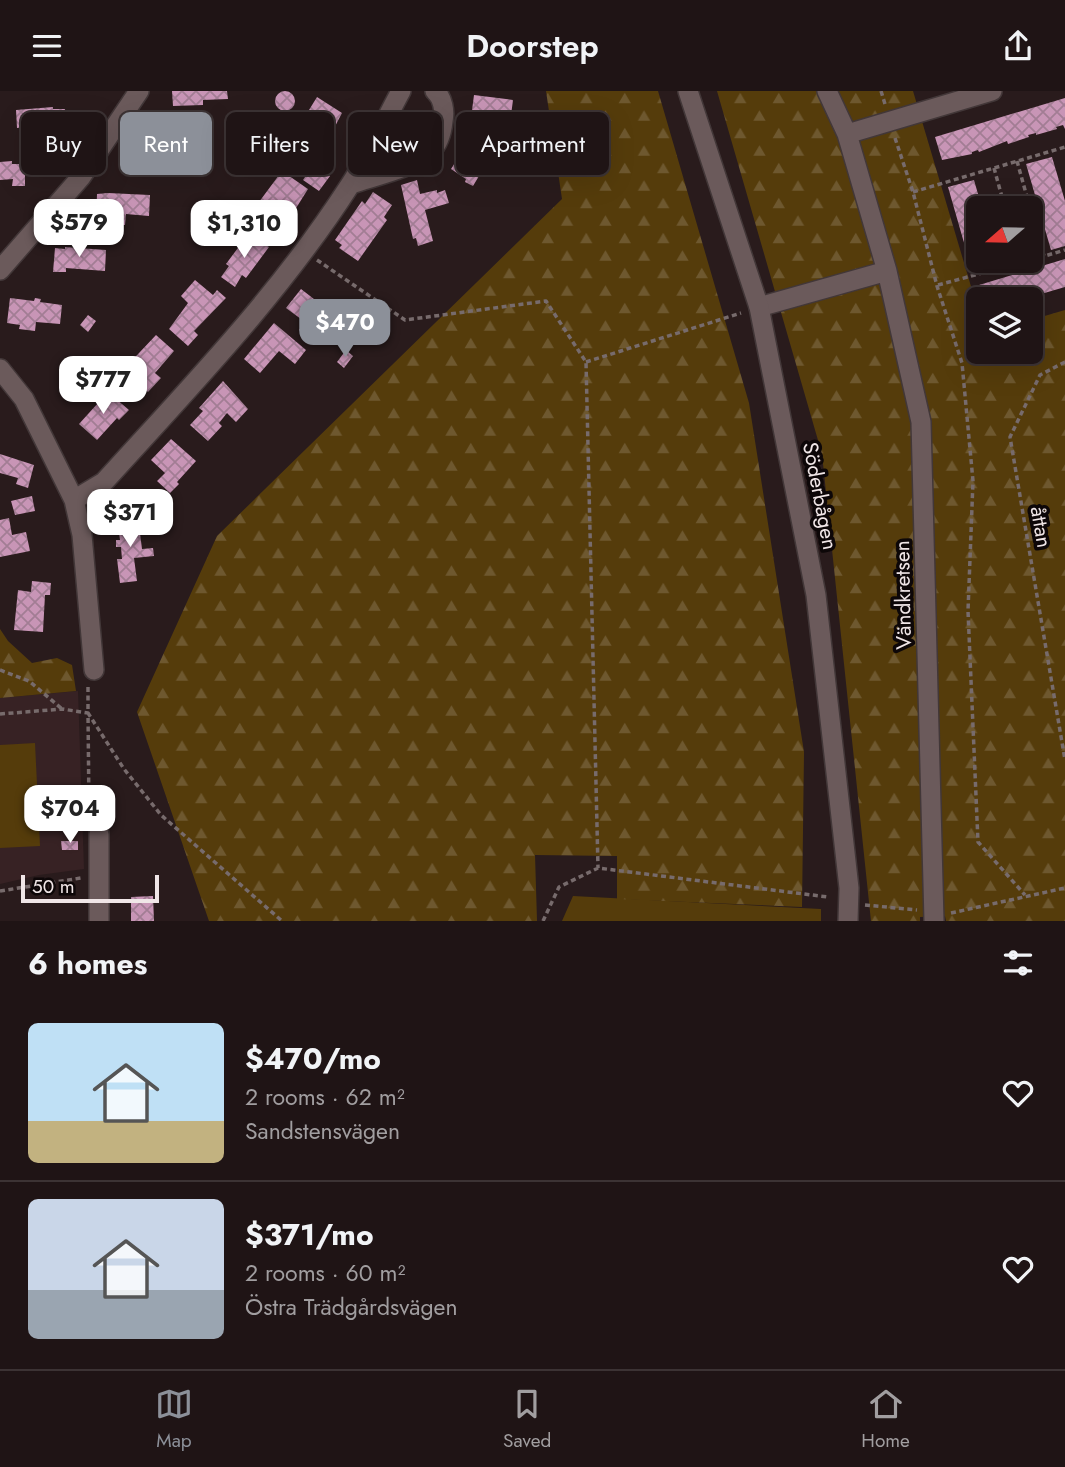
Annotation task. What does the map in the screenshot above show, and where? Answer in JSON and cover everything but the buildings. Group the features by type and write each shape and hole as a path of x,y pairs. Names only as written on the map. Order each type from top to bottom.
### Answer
{"street":[{"path":"0,270 80,177 139,91"},
{"path":"74,500 104,482 247,324 304,251 351,184 401,91"},
{"path":"351,184 406,165 431,151 441,133 444,114 440,96 435,91"},
{"name":"Söderbågen","path":"688,91 760,307 817,595 849,888 848,921"},
{"name":"Vändkretsen","path":"827,91 847,134 887,271 921,422 934,915"},
{"path":"847,134 992,91"},
{"path":"760,307 887,271"},
{"path":"0,369 24,399 74,500 82,535 94,670"},
{"path":"99,834 99,921"}],"path":[{"path":"881,91 962,363 973,481 968,611 978,842 1025,895"},
{"path":"913,192 1065,147"},
{"path":"1017,161 1027,196"},
{"path":"994,168 1002,196"},
{"path":"1043,252 1044,256 1065,250"},
{"path":"304,251 405,320 546,301 586,362 598,868"},
{"path":"937,286 982,273"},
{"path":"586,362 760,307"},
{"name":"åttan","path":"1065,362 1040,375 1010,437 1065,760"},
{"path":"0,670 29,681 62,709"},
{"path":"94,670 87,689 89,809 99,834"},
{"path":"0,714 62,709 88,713 124,769 161,815 282,921"},
{"path":"543,921 559,887 598,868 828,897"},
{"path":"0,891 99,876"},
{"path":"861,904 934,915 1065,888"}],"shaded area":[{"path":"78,691 84,869 0,884 0,698"}],"green space":[{"path":"546,91 658,91 749,403 804,752 802,907 617,899 617,856 535,855 537,921 209,921 137,712 217,536 562,199 558,175 609,175 609,112 549,112"},
{"path":"717,91 913,91 971,287 966,287 966,364 1043,364 1043,316 1065,310 1065,921 946,921 945,916 920,917 920,921 871,921 822,454"},
{"path":"0,629 8,641 32,663 57,658 72,665 76,691 0,698"},
{"path":"35,743 40,846 0,848 0,745"},
{"path":"573,896 821,909 821,921 562,921"}]}
